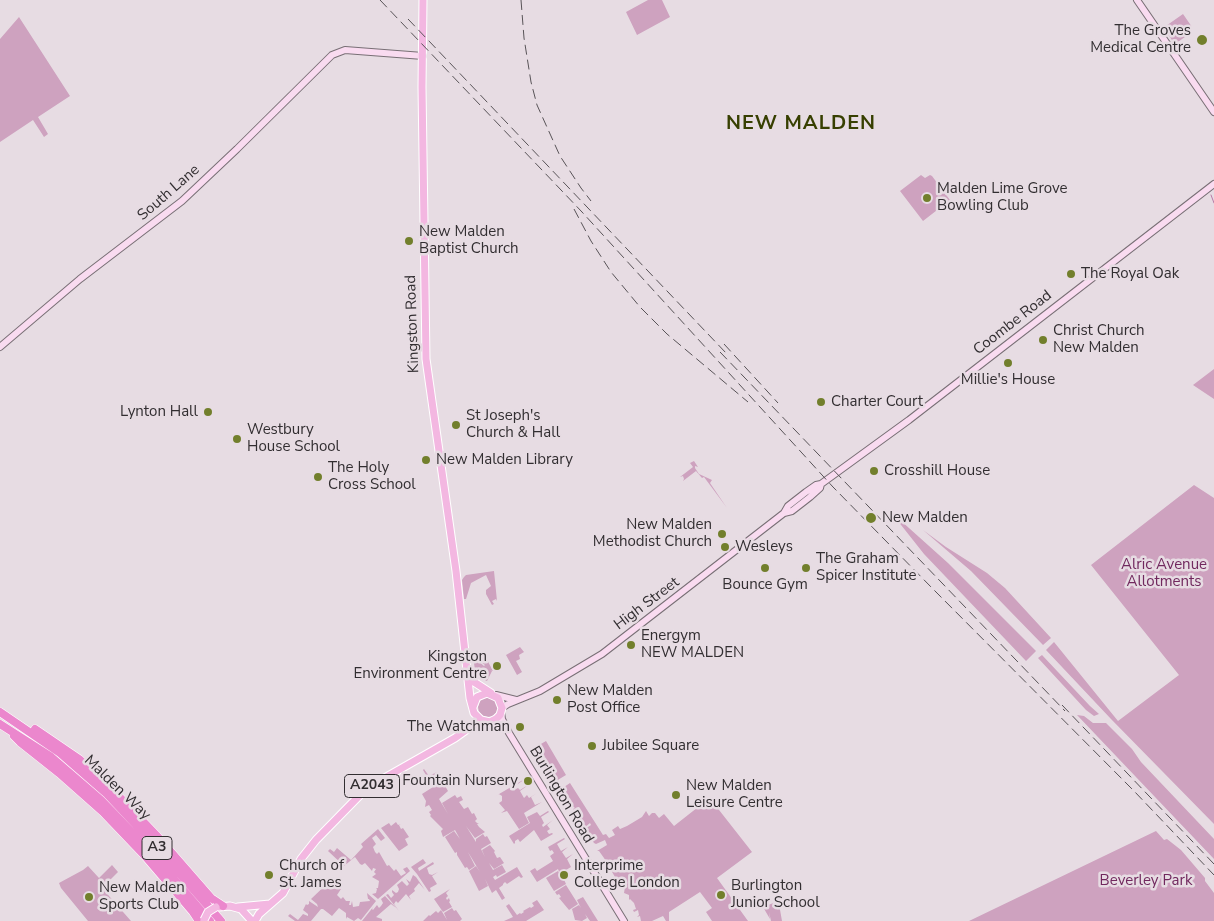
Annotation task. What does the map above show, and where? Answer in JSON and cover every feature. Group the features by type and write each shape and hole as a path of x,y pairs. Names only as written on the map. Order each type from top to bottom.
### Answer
{"highway":[{"path":"0,712 13,716 79,760 133,810 220,907"},
{"name":"Malden Way","path":"0,712 60,753 107,794 221,921"},
{"name":"Malden Way","path":"0,724 50,756 101,800 147,848 204,921"}],"main road":[{"name":"Kingston Road","path":"423,0 425,351 446,497 470,698 474,710"},
{"path":"1137,0 1214,112"},
{"name":"South Lane","path":"0,347 80,279 182,201 332,55 345,50 423,56"},
{"name":"Coombe Road","path":"832,476 970,373 1211,186"},
{"name":"High Street","path":"502,710 517,700 552,684 602,654 784,513 788,506 816,485 821,484 832,476"},
{"path":"468,674 474,682 493,694 500,701 502,710 498,717 488,722 478,718 474,710"},
{"path":"469,728 475,700 480,695 493,694 517,700"},
{"name":"Burlington Road","path":"502,710 502,719 508,733 624,921"},
{"name":"Burlington Road","path":"488,722 498,724 508,733"},
{"name":"A2043","path":"253,921 283,894 300,859 355,799 374,784 450,741 469,728 488,722"},
{"path":"204,921 208,912 220,907 271,904"},
{"path":"235,907 245,912 253,921"}],"green space":[{"path":"648,0 662,0 670,17 637,35 626,12"},
{"path":"1183,14 1192,27 1189,29 1192,32 1175,44 1163,28"},
{"path":"19,17 70,96 38,117 48,134 44,137 33,120 0,142 0,39"},
{"name":"Malden Lime Grove Bowling Club","path":"921,175 925,178 930,175 932,176 950,200 923,221 900,191"},
{"path":"1214,369 1214,399 1193,385"},
{"path":"694,461 698,467 695,466 695,468 699,474 712,480 710,483 727,508 704,477 702,478 696,471 683,481 683,476 680,477 693,467 690,463"},
{"name":"Alric Avenue Allotments","path":"1194,485 1214,498 1214,824 1046,650 1054,642 1118,721 1179,675 1091,565"},
{"path":"890,511 948,563 1036,651 1026,661 924,554"},
{"path":"923,530 987,573 1005,588 1051,638 1043,645 971,571"},
{"path":"494,571 497,601 496,599 492,601 494,604 492,605 486,594 486,590 491,586 486,575 471,583 466,599 464,599 462,580 466,575"},
{"path":"520,647 524,652 519,655 520,659 516,661 522,672 517,675 506,655"},
{"path":"476,653 485,656 493,671 490,670 492,671 487,681 476,676 473,657 485,665 473,656"},
{"path":"1042,655 1099,714 1094,716 1086,710 1038,658"},
{"path":"484,697 492,697 498,703 498,711 492,717 484,717 478,711 478,703"},
{"path":"1077,715 1084,716 1093,723 1106,723 1132,749 1141,762 1214,839 1214,859"},
{"path":"546,741 566,775 556,781 547,764 548,762 546,763 541,752 534,748"},
{"path":"424,769 429,776 437,772 448,791 439,799 448,814 442,803 455,795 457,798 461,796 463,800 459,802 464,809 468,807 472,814 474,813 477,819 475,821 479,823 477,824 485,832 475,838 466,826 476,842 476,839 483,834 485,837 487,836 491,843 481,849 485,857 482,850 490,845 495,851 497,858 500,857 504,863 494,869 489,863 493,870 502,865 506,872 493,877 495,880 517,867 523,877 519,876 507,884 505,882 499,888 505,898 502,900 496,890 492,893 485,879 488,886 479,891 469,871 476,866 480,872 468,852 475,866 469,870 467,867 465,868 457,852 455,853 445,837 454,831 460,839 455,830 443,837 441,831 443,829 430,816 429,812 432,810 429,805 425,807 426,801 422,794 433,787"},
{"path":"528,777 515,786 516,789 520,790 531,783 520,791 524,798 527,795 529,798 537,793 531,797 535,805 542,802 524,813 529,823 519,829 507,811 501,813 505,810 499,803 502,801 502,796 499,794"},
{"path":"570,783 603,835 606,834 609,838 615,835 612,830 618,826 620,829 627,826 642,817 646,811 649,816 655,813 659,818 664,814 674,826 707,800 712,801 752,852 717,878 748,921 712,921 706,912 712,908 700,892 669,912 669,921 666,921 663,916 652,921 641,921 640,916 637,917 639,915 638,910 634,912 633,910 636,909 634,903 629,900 629,895 624,893 625,887 618,881 616,882 616,877 599,851 597,851 607,845 605,840 594,843 585,829 591,825 590,823 584,828 582,819 580,820 578,816 580,814 578,811 575,813 573,809 575,808 569,803 569,797 567,799 561,789"},
{"path":"548,811 541,817 544,823 542,825 543,827 553,820 547,825 550,829 547,831 549,834 553,834 541,841 534,830 520,842 518,839 515,841 514,844 509,836 530,823 527,817 537,812 540,816"},
{"path":"396,822 398,825 401,824 399,825 401,829 403,828 409,837 405,839 408,845 399,851 381,828 389,823 391,826"},
{"path":"378,829 385,838 381,841 376,835 372,838 376,844 373,847 375,852 377,854 379,852 387,866 389,865 394,871 396,869 401,876 406,873 403,869 407,867 410,871 378,899 372,894 376,893 376,888 378,888 379,881 372,877 376,874 374,872 376,869 373,868 372,871 365,863 360,864 355,857 344,866 328,851 330,849 334,852 337,848 351,860 363,847 361,844"},
{"name":"Beverley Park","path":"1156,831 1164,840 1167,839 1181,850 1205,878 1205,881 1214,893 1214,921 969,921"},
{"path":"564,838 557,844 561,851 568,847 562,852 566,858 573,854 567,859 571,867 561,873 566,884 554,891 546,878 558,871 560,874 558,869 537,882 530,871 535,868 537,871 553,861 550,856 554,853 548,847"},
{"path":"423,859 426,863 418,868 419,871 433,862 434,864 427,868 429,874 432,875 438,872 432,876 437,884 430,888 431,891 429,892 411,867"},
{"name":"New Malden Sports Club","path":"112,865 118,872 102,888 131,921 88,921 59,883 88,866 99,878"},
{"path":"413,875 425,890 419,883 414,889 415,891 409,896 411,900 406,894 398,903 396,901 394,904 399,911 386,895 388,894 391,898 394,895 392,890 396,893 398,892 397,885 402,881 407,886 409,884 406,879 410,882"},
{"path":"333,878 331,882 341,889 337,895 341,899 343,897 346,901 350,901 349,905 351,905 352,901 353,907 359,906 360,902 370,901 367,893 376,901 361,920 358,918 354,921 347,917 346,919 346,913 339,908 332,916 321,909 311,921 295,921 288,916 290,914 298,920 303,914 308,916 303,910 306,904 309,904 309,901 318,907 311,899"},
{"path":"566,885 578,904 569,910 559,898 561,897 559,894 557,895 555,892"},
{"path":"450,889 446,893 448,896 446,898 447,900 449,898 452,907 443,912 434,899"},
{"path":"385,896 396,908 391,904 376,917 382,919 382,921 362,921 374,906 373,910 377,905 379,908 381,906 383,903 381,899"},
{"path":"583,897 598,921 590,921 585,914 587,918 582,921 575,920 572,909 579,905 581,908 577,900"},
{"path":"537,900 544,910 526,921 504,921 513,917 506,906 509,904 517,915 534,906 532,903"},
{"path":"776,902 779,904 782,921 771,921 769,912 770,919 763,907"},
{"path":"452,908 454,911 456,910 462,919 460,921 423,921 429,915 436,911 438,913 441,910 447,920 444,913"}],"waterway":[{"path":"1211,195 1214,203"}],"railway":[{"path":"380,0 582,212 833,487 1134,791 1214,875"},
{"path":"521,0 524,38 531,82 537,105 560,156 591,201"},
{"path":"408,19 727,354"},
{"path":"574,209 591,241 611,272 640,307 667,334 748,402"},
{"path":"724,344 778,403"},
{"path":"720,352 1065,711"},
{"path":"1062,705 1214,864"}],"place":[{"name":"The Groves Medical Centre","path":"1202,40"},
{"name":"Malden Lime Grove Bowling Club","path":"927,198"},
{"name":"New Malden Baptist Church","path":"409,241"},
{"name":"The Royal Oak","path":"1071,274"},
{"name":"Christ Church New Malden","path":"1043,340"},
{"name":"Millie's House","path":"1008,363"},
{"name":"Charter Court","path":"821,402"},
{"name":"Lynton Hall","path":"208,412"},
{"name":"St Joseph's Church & Hall","path":"456,425"},
{"name":"Westbury House School","path":"237,439"},
{"name":"New Malden Library","path":"426,460"},
{"name":"Crosshill House","path":"874,471"},
{"name":"The Holy Cross School","path":"318,477"},
{"name":"New Malden","path":"871,518"},
{"name":"New Malden Methodist Church","path":"722,534"},
{"name":"Wesleys","path":"725,547"},
{"name":"Bounce Gym","path":"765,568"},
{"name":"The Graham Spicer Institute","path":"806,568"},
{"name":"Energym NEW MALDEN","path":"631,645"},
{"name":"Kingston Environment Centre","path":"497,666"},
{"name":"New Malden Post Office","path":"557,700"},
{"name":"The Watchman","path":"520,727"},
{"name":"Jubilee Square","path":"592,746"},
{"name":"Fountain Nursery","path":"528,781"},
{"name":"New Malden Leisure Centre","path":"676,795"},
{"name":"Church of St. James","path":"269,875"},
{"name":"Interprime College London","path":"564,875"},
{"name":"Burlington Junior School","path":"721,895"},
{"name":"New Malden Sports Club","path":"89,897"}],"district":[{"name":"NEW MALDEN","path":"801,124"}]}
